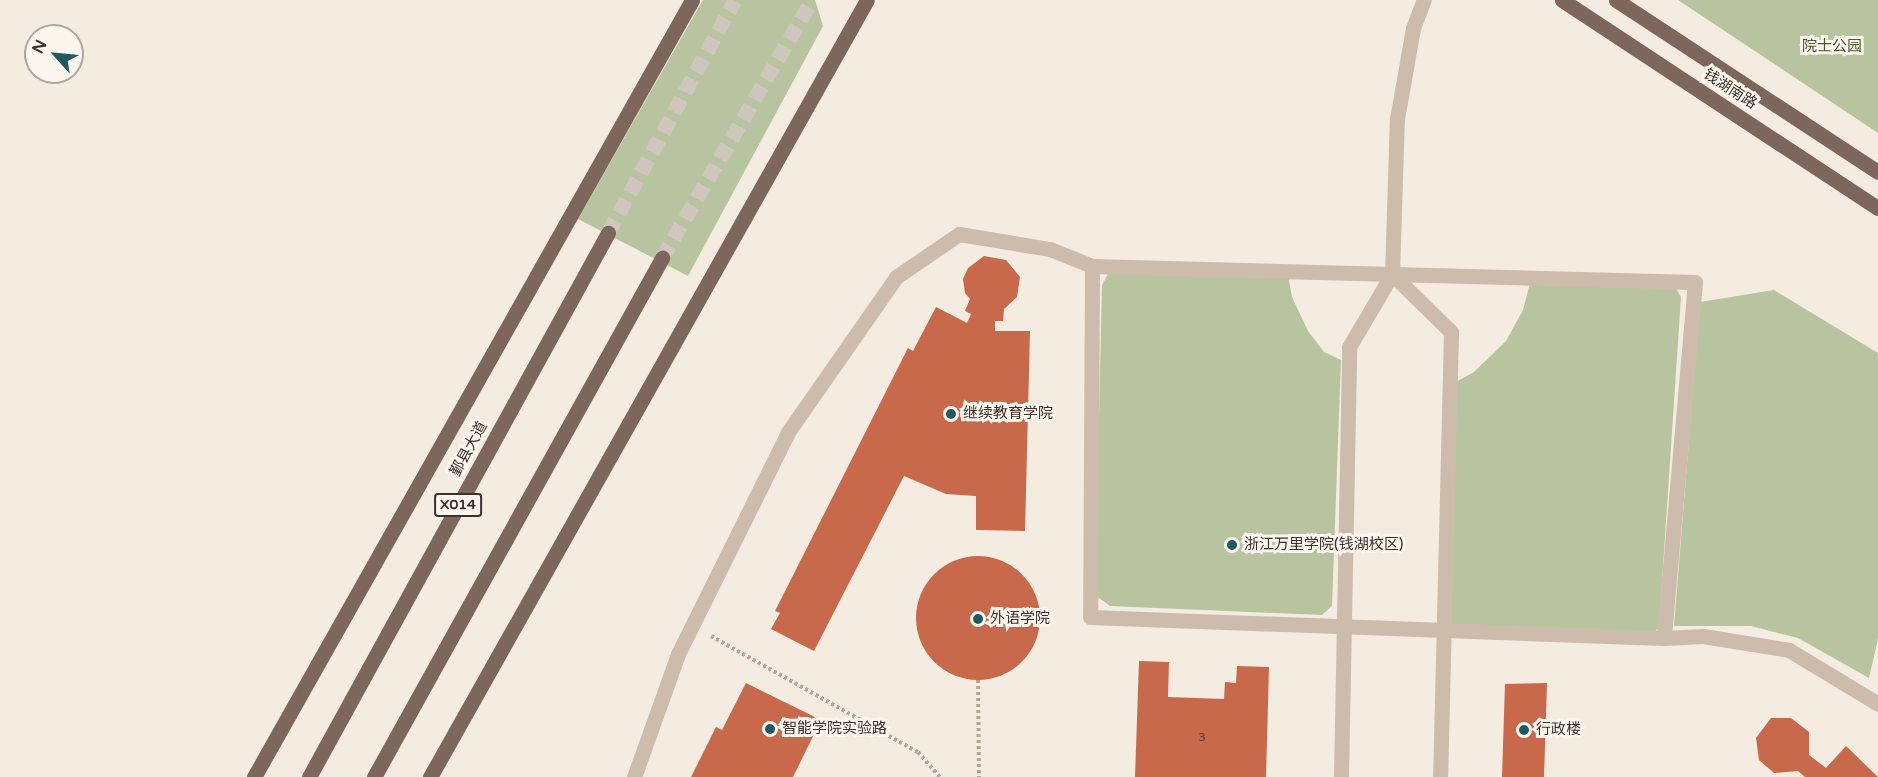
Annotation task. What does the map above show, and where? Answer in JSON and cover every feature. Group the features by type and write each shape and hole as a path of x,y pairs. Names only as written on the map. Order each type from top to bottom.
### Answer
{"main road":[{"path":"254,777 692,0"},
{"path":"430,777 867,0"},
{"name":"钱湖南路","path":"1562,0 1878,208"},
{"name":"钱湖南路","path":"1616,0 1878,172"},
{"name":"鄞县大道","path":"309,777 608,233"},
{"path":"374,777 663,258"}],"lane":[{"path":"1341,777 1349,347 1392,274 1397,119 1413,28 1424,0"},
{"path":"634,777 692,626 788,432 896,277 959,234 1050,249 1092,266 1695,282 1664,638"},
{"path":"1092,266 1090,617 1664,638 1703,636 1790,650 1878,704"},
{"path":"1392,274 1451,332 1440,777"}],"path":[{"path":"692,626 918,752 940,777"},
{"path":"978,680 979,777"}],"green space":[{"path":"703,0 815,0 823,26 688,276 578,219"},
{"name":"院士公园","path":"1678,0 1878,0 1878,133"},
{"path":"1108,274 1288,275 1292,297 1308,331 1324,352 1341,360 1332,606 1322,615 1110,606 1095,595 1102,285"},
{"path":"1530,283 1676,288 1681,297 1659,627 1652,635 1451,627 1447,618 1454,383 1474,372 1506,341 1523,310"},
{"path":"1774,290 1878,353 1878,639 1869,678 1798,638 1751,626 1674,626 1700,302"}],"building":[{"name":"继续教育学院","path":"984,256 1006,260 1020,277 1017,297 1004,309 1003,321 995,321 995,331 1030,331 1025,531 976,530 976,496 946,494 904,476 814,651 771,629 780,613 775,611 908,348 913,351 936,307 967,323 971,314 965,311 970,299 965,293 963,279 968,268"},
{"name":"外语学院","path":"978,556 1002,561 1022,574 1035,594 1040,618 1035,642 1022,662 1002,675 978,680 954,675 934,662 921,642 916,618 921,594 934,574 954,561"},
{"path":"1139,661 1169,662 1168,697 1224,699 1225,682 1236,683 1237,666 1269,667 1266,777 1135,777"},
{"name":"智能学院实验路","path":"746,683 821,720 793,777 691,777 716,727 722,730"},
{"name":"行政楼","path":"1547,683 1544,777 1502,777 1505,684"},
{"path":"1771,718 1791,718 1809,732 1809,755 1826,768 1846,746 1878,777 1805,777 1798,771 1774,773 1759,760 1756,738"}],"tunnel":[{"path":"608,233 735,0"},
{"path":"662,258 812,0"}],"place":[{"name":"继续教育学院","path":"951,414"},
{"name":"浙江万里学院(钱湖校区)","path":"1232,545"},
{"name":"外语学院","path":"978,619"},
{"name":"智能学院实验路","path":"770,729"},
{"name":"行政楼","path":"1524,730"}]}
